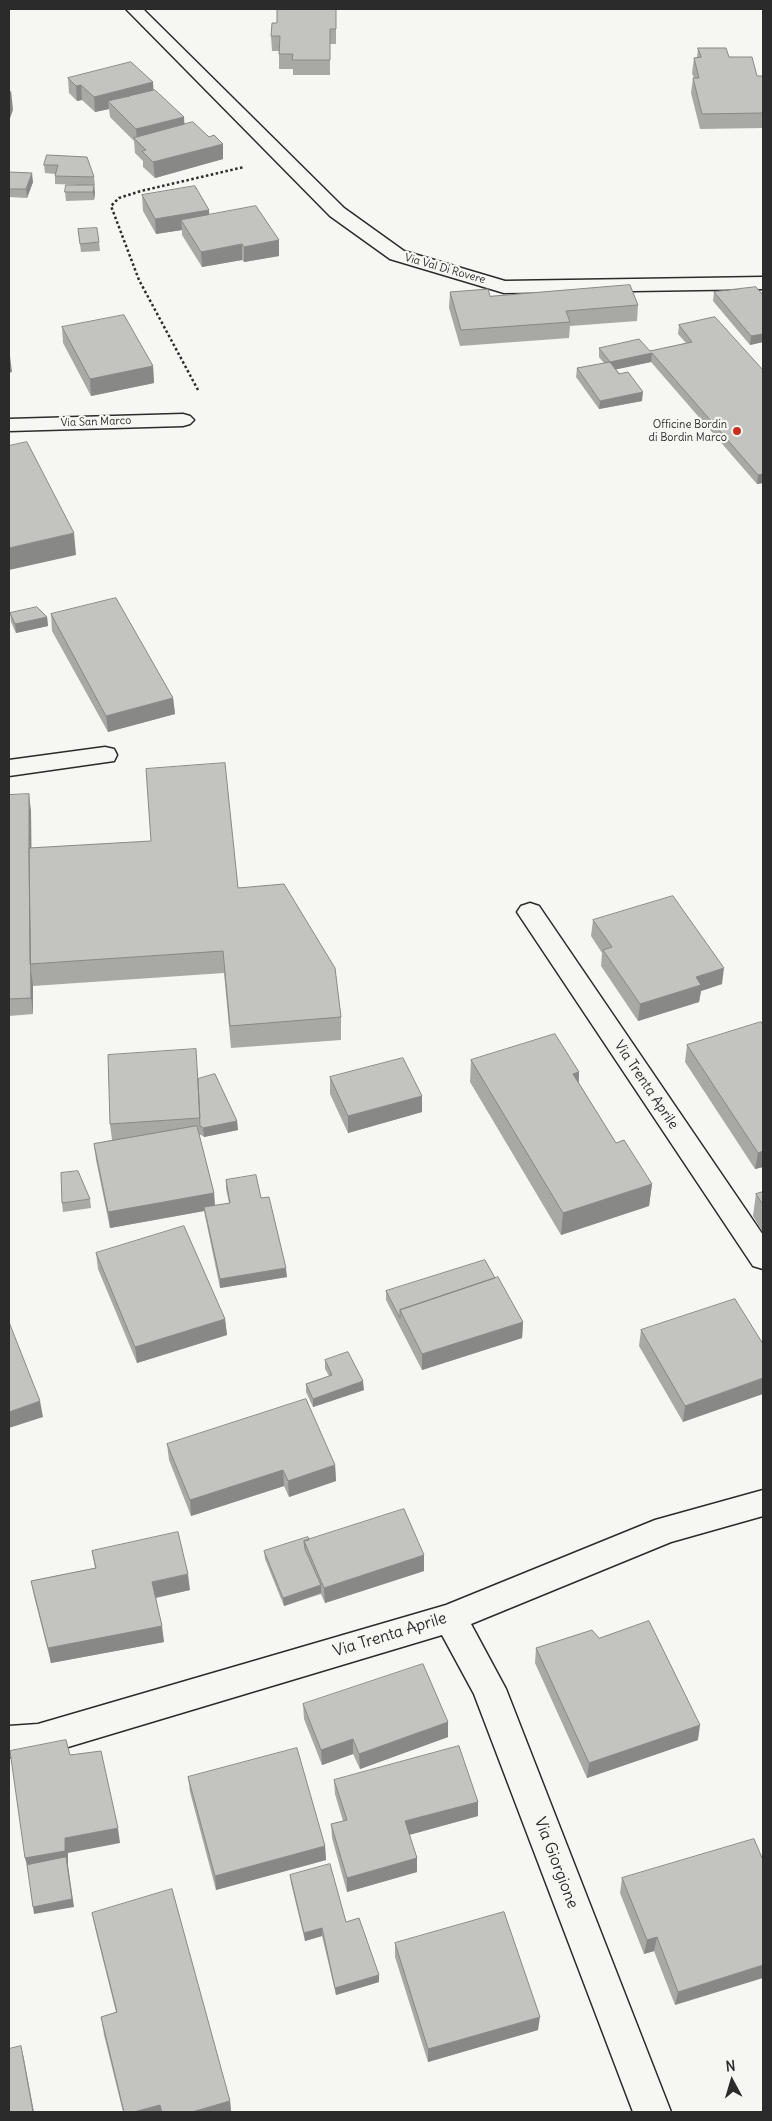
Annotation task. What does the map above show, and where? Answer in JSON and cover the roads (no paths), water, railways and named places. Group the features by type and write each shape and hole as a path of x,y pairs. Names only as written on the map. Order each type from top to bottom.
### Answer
{"street":[{"name":"Via Val Di Rovere","path":"134,9 337,212 397,255 504,287 763,283"},
{"name":"Via San Marco","path":"9,424 183,420"},
{"path":"9,768 105,754"},
{"name":"Via Trenta Aprile","path":"530,912 763,1258"},
{"name":"Via Trenta Aprile","path":"9,1742 38,1740 450,1618 666,1530 763,1503"},
{"name":"Via Giorgione","path":"450,1618 489,1688 652,2112"}],"place":[{"name":"Officine Bordin di Bordin Marco","path":"737,431"}]}
